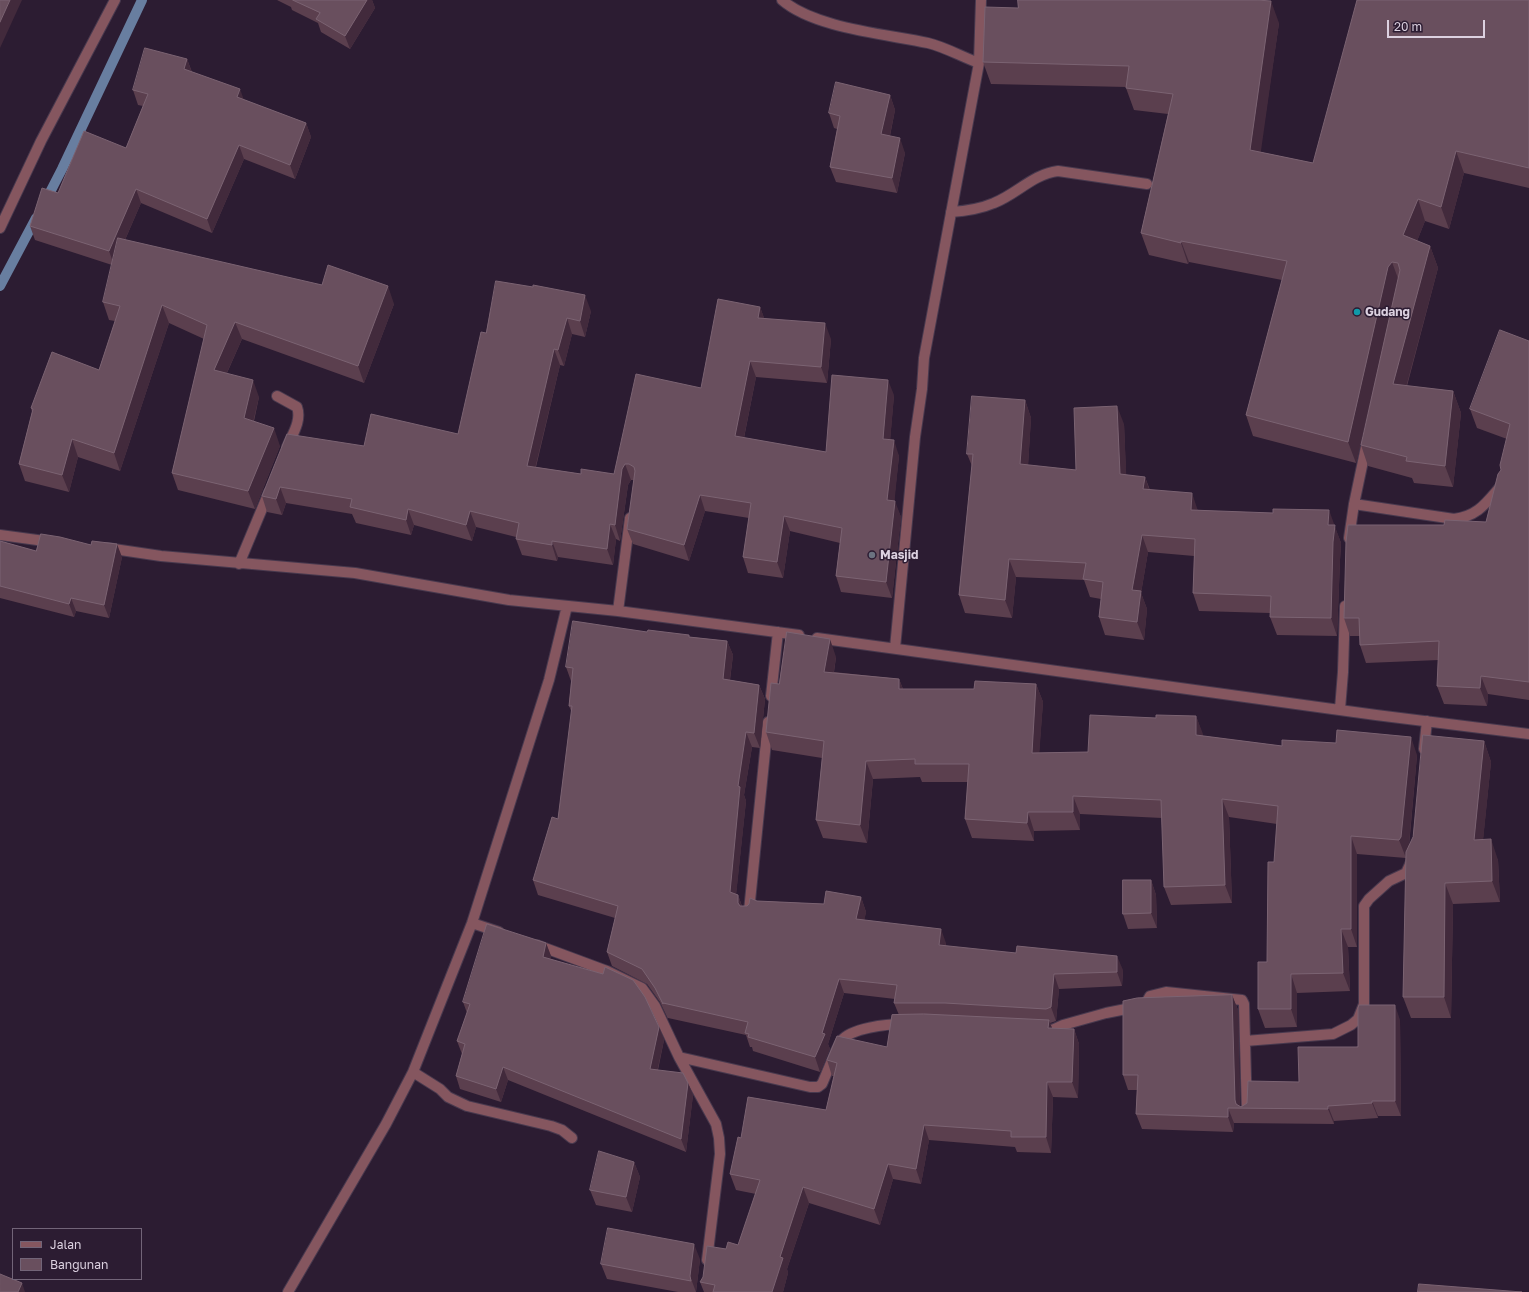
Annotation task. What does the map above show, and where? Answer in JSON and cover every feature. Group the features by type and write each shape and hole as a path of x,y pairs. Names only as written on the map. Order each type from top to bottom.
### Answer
{"street":[{"path":"0,228 41,141 114,0"},
{"path":"782,0 790,7 822,21 882,36 929,44 979,63"},
{"path":"895,648 924,358 979,63 981,0"},
{"path":"951,212 975,210 995,203 1048,172 1058,171 1147,184"},
{"path":"277,396 298,408 299,413 298,420 284,456"},
{"path":"1348,545 1354,504 1370,432"},
{"path":"239,564 272,485"},
{"path":"1354,504 1454,519 1464,518 1480,510 1501,486"},
{"path":"618,612 631,509"},
{"path":"0,535 66,544"},
{"path":"96,547 161,556 239,564 355,573 509,600 778,632 1340,710 1529,734"},
{"path":"1340,710 1343,672 1345,596"},
{"path":"288,1292 386,1124 412,1072 472,923 549,680 567,606"},
{"path":"749,915 778,632"},
{"path":"1423,759 1427,721"},
{"path":"1245,1041 1333,1034 1351,1025 1358,1019 1364,1004 1364,906 1369,898 1389,881 1406,873 1414,857 1415,849"},
{"path":"472,923 508,935"},
{"path":"529,942 607,971 642,988 655,1006 679,1057 716,1124 719,1138 720,1154 705,1270"},
{"path":"1032,1028 1052,1030 1063,1025 1099,1015 1145,1005 1150,996 1166,992 1242,1000 1244,1004 1247,1115"},
{"path":"679,1057 810,1087 818,1087 822,1084 842,1041 851,1034 872,1027 914,1023"},
{"path":"412,1072 440,1089 448,1097 467,1106 551,1126 562,1130 572,1138"}],"building":[{"path":"0,0 10,0 0,22"},
{"path":"293,0 367,0 345,36 316,19 320,13"},
{"path":"1018,0 1271,1 1250,150 1313,163 1357,0 1529,0 1529,168 1456,151 1441,207 1418,199 1403,235 1430,246 1393,384 1453,391 1445,466 1406,461 1407,457 1361,445 1400,270 1398,263 1392,262 1388,267 1348,442 1246,415 1287,261 1181,241 1181,243 1141,233 1173,94 1126,88 1129,66 983,62 985,7 1018,8"},
{"path":"145,48 187,59 184,69 240,89 237,97 306,123 290,165 239,145 207,219 136,189 109,251 30,226 42,188 58,193 84,131 126,148 148,94 133,90"},
{"path":"836,82 890,95 881,134 900,138 892,178 830,167 840,116 829,113"},
{"path":"118,238 322,285 328,265 388,286 358,366 235,322 214,370 253,380 244,418 274,428 248,491 172,473 207,325 162,305 114,453 72,439 62,475 19,464 33,409 31,408 52,352 99,370 120,306 103,302"},
{"path":"496,281 533,287 533,285 585,295 580,321 567,318 558,350 554,349 527,466 581,474 581,469 614,474 636,374 701,388 718,299 760,307 758,318 825,323 821,367 750,361 735,436 826,452 832,375 888,380 883,439 894,440 887,500 895,501 886,582 836,576 842,528 784,516 777,562 743,557 751,503 700,495 684,545 627,529 635,471 634,467 629,464 625,464 622,469 615,525 610,524 607,549 552,541 552,545 516,539 519,523 470,511 466,525 408,509 406,520 350,507 352,499 280,487 276,499 262,496 287,434 364,446 371,414 458,434 481,332 486,333"},
{"path":"1500,330 1529,341 1529,682 1481,676 1480,688 1437,686 1439,641 1360,645 1359,618 1344,618 1346,542 1348,525 1444,525 1445,520 1486,522 1498,474 1501,470 1500,465 1510,424 1470,409"},
{"path":"972,396 1025,400 1020,464 1076,470 1074,408 1117,406 1120,474 1145,477 1143,489 1192,493 1191,510 1273,513 1273,509 1329,510 1328,525 1335,525 1333,542 1331,618 1270,617 1271,596 1193,593 1195,539 1142,535 1132,590 1141,591 1137,622 1099,617 1103,582 1083,579 1086,563 1009,559 1005,600 959,595 973,454 967,454"},
{"path":"41,534 91,545 92,541 117,544 104,605 71,598 69,604 0,586 0,541 36,551"},
{"path":"573,621 647,632 648,630 689,635 689,637 727,641 723,679 759,685 754,733 746,732 738,786 740,787 730,892 738,895 738,903 740,906 747,906 750,898 757,901 824,904 826,891 861,897 856,919 941,929 939,945 1016,953 1017,946 1117,956 1117,972 1054,974 1051,1007 1046,1009 945,1003 894,1003 897,985 839,979 822,1033 825,1034 815,1057 748,1037 749,1034 745,1033 748,1022 663,1004 655,988 642,969 607,952 618,906 533,880 552,817 558,819 572,706 569,706 573,668 566,667"},
{"path":"787,632 830,639 824,672 899,679 899,689 974,689 975,681 1036,684 1032,753 1088,752 1090,715 1156,718 1156,715 1196,716 1196,735 1282,746 1282,740 1336,743 1337,730 1411,737 1401,837 1399,840 1351,836 1351,929 1341,929 1343,973 1291,974 1291,1009 1258,1009 1258,962 1267,962 1268,862 1274,862 1278,806 1222,799 1225,885 1164,887 1161,800 1073,796 1073,812 1028,812 1027,823 965,819 969,764 915,764 915,759 866,761 860,825 816,820 824,741 766,732 771,683 779,684"},
{"path":"1423,735 1484,741 1474,840 1491,839 1492,881 1445,883 1444,997 1403,997 1406,852 1413,837"},
{"path":"1123,880 1151,880 1151,913 1123,914"},
{"path":"487,924 546,943 543,957 603,974 605,967 633,980 645,997 659,1027 650,1069 683,1073 688,1083 681,1139 503,1067 496,1089 456,1076 465,1044 457,1041 470,1004 463,1002"},
{"path":"1232,995 1236,1104 1241,1107 1247,1103 1248,1081 1299,1082 1298,1047 1358,1047 1359,1005 1395,1005 1395,1101 1372,1101 1372,1103 1328,1106 1328,1109 1228,1108 1228,1117 1136,1114 1138,1075 1123,1075 1123,1001 1137,998"},
{"path":"924,1014 1049,1020 1048,1028 1074,1029 1072,1082 1047,1082 1046,1137 1011,1137 1011,1131 924,1125 916,1169 888,1164 874,1209 803,1187 780,1257 783,1258 772,1292 713,1292 715,1285 700,1282 703,1277 707,1246 726,1249 728,1242 738,1245 760,1180 730,1174 738,1137 741,1138 748,1097 826,1110 837,1063 827,1060 837,1036 887,1047 892,1015"},
{"path":"599,1151 634,1162 626,1197 590,1190"},
{"path":"608,1228 694,1244 690,1276 691,1281 601,1264"},
{"path":"0,1274 22,1283 18,1292 0,1292"},
{"path":"1419,1284 1522,1292 1418,1292"}],"waterway":[{"path":"45,202 142,0"},
{"path":"0,286 36,218"}],"place":[{"name":"Gudang","path":"1357,312"},
{"name":"Masjid","path":"872,555"}]}
